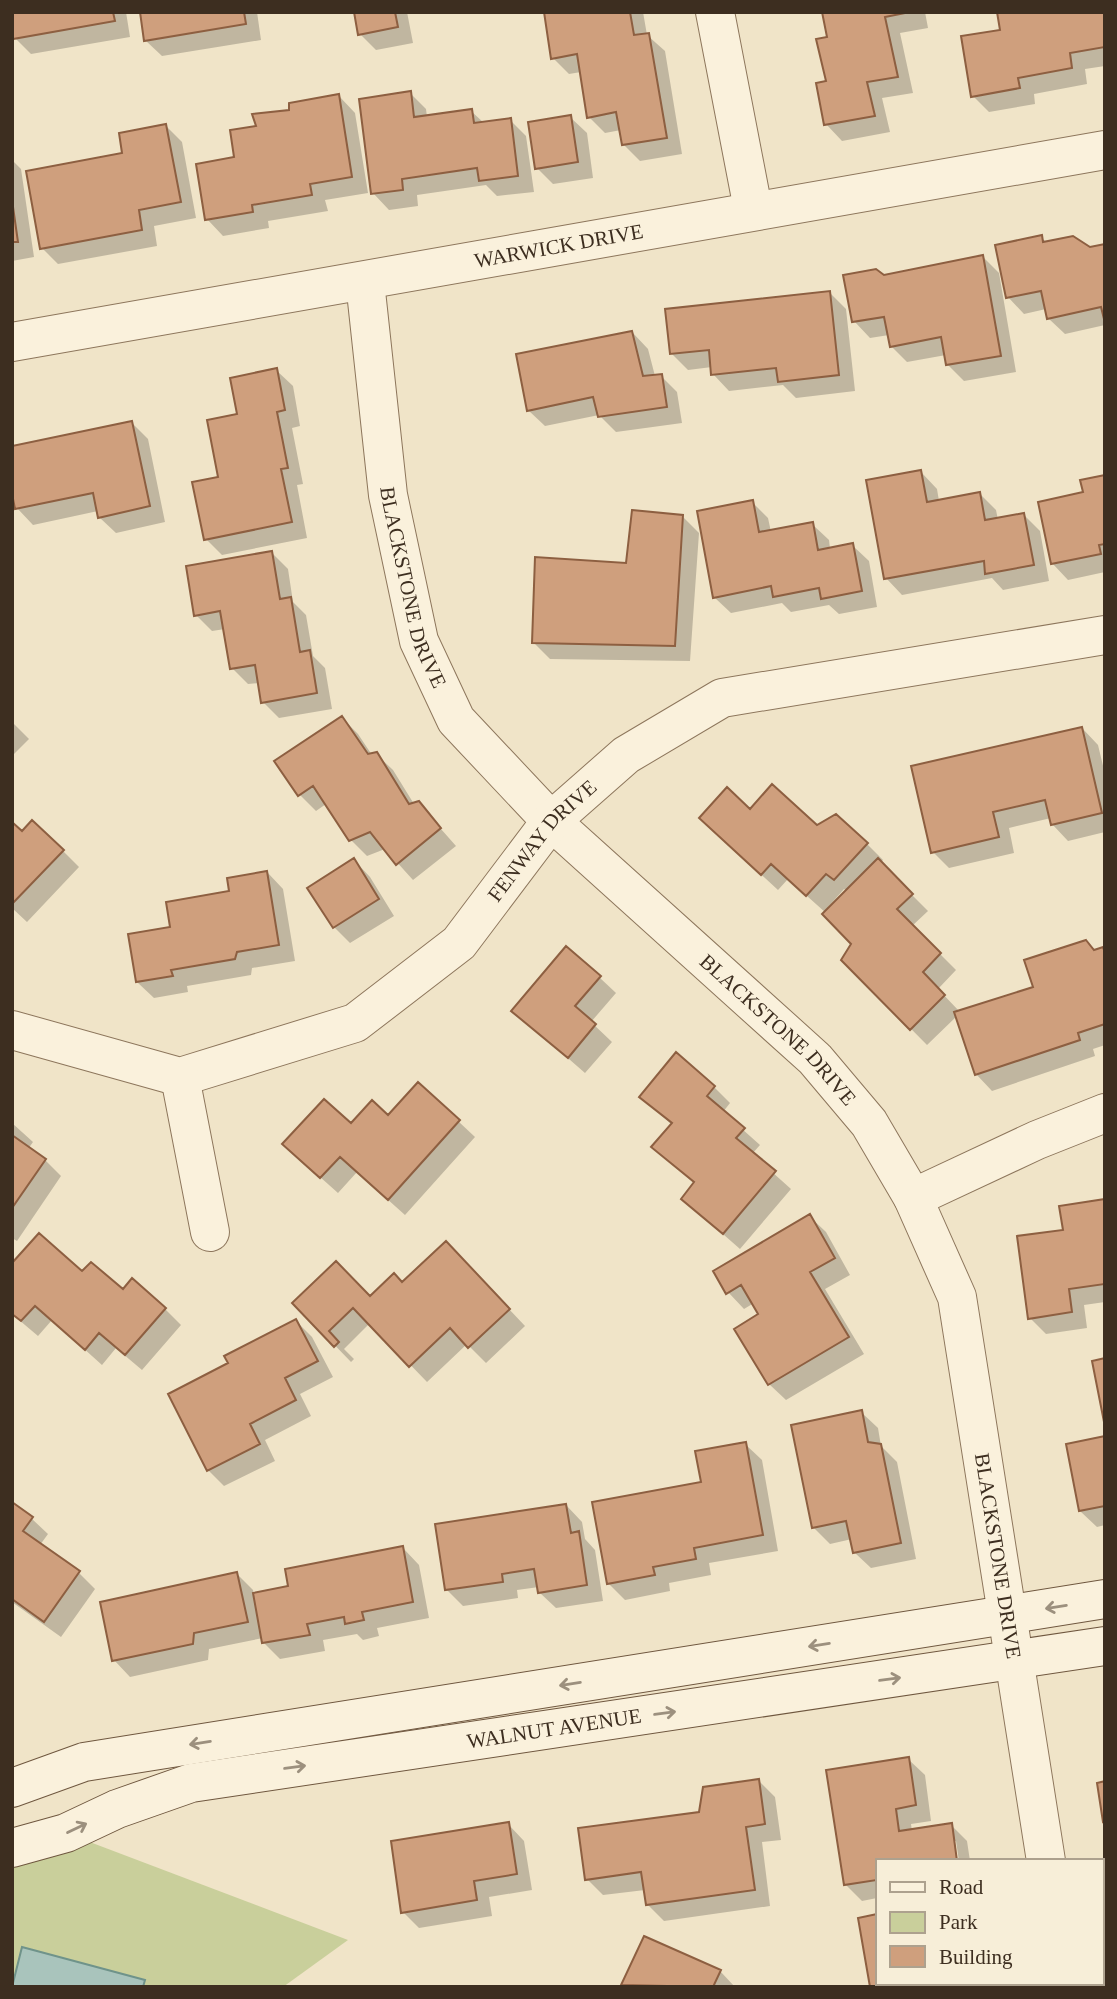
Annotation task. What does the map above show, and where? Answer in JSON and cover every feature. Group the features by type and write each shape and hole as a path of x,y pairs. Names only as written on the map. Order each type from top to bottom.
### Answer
{"street":[{"path":"715,12 753,209"},
{"name":"WARWICK DRIVE","path":"12,342 365,282 753,209 1105,150"},
{"name":"BLACKSTONE DRIVE","path":"365,282 388,495 419,641 456,720 551,821 815,1059 869,1123 913,1198 957,1297 1046,1859"},
{"name":"FENWAY DRIVE","path":"180,1077 355,1023 459,943 551,821 626,755 722,698 1105,635"},
{"path":"12,1030 180,1077 210,1232"},
{"path":"913,1198 1037,1140 1105,1113"},
{"name":"WALNUT AVENUE","path":"12,1788 84,1762 1105,1599"},
{"name":"WALNUT AVENUE","path":"12,1848 66,1833 117,1809 191,1783 1105,1646"}],"green space":[{"path":"66,1833 348,1940 283,1987 12,1987 12,1848"}],"water":[{"path":"22,1947 145,1980 143,1987 12,1987"}],"building":[{"path":"12,12 113,12 115,21 13,39"},
{"path":"140,12 244,12 246,24 144,41"},
{"path":"354,12 395,12 398,27 358,35"},
{"path":"544,12 630,12 634,35 649,33 667,138 622,145 616,112 587,118 577,54 551,59"},
{"path":"822,12 910,12 885,17 898,77 867,82 875,116 824,125 816,83 826,81 816,39 827,37"},
{"path":"997,12 1105,12 1105,47 1070,53 1072,68 1018,78 1020,88 971,97 961,36 1000,30"},
{"path":"411,91 414,117 472,109 474,123 511,118 518,176 479,181 477,168 402,179 403,190 371,194 359,99"},
{"path":"339,94 352,177 310,184 312,195 252,205 253,212 205,220 196,164 234,157 230,130 256,126 252,114 289,110 289,103"},
{"path":"571,115 578,162 535,169 528,122"},
{"path":"166,124 181,202 139,210 142,230 40,249 26,171 122,153 119,133"},
{"path":"12,200 18,242 12,242"},
{"path":"1042,235 1043,242 1073,236 1090,247 1105,244 1105,323 1101,307 1047,319 1041,291 1006,298 995,245"},
{"path":"983,255 1001,356 946,365 941,337 890,347 884,317 852,322 843,275 876,269 884,275"},
{"path":"830,291 839,375 778,382 776,368 711,375 709,350 670,354 665,309"},
{"path":"632,331 643,376 662,374 667,407 598,417 593,397 527,411 516,354"},
{"path":"277,368 285,410 277,412 288,468 281,469 292,522 204,540 192,482 218,477 207,420 237,414 230,378"},
{"path":"132,421 150,506 98,518 93,493 15,509 12,494 12,446"},
{"path":"921,470 927,502 980,492 985,520 1024,513 1034,565 985,574 984,561 884,579 866,480"},
{"path":"1105,475 1105,544 1099,545 1101,554 1051,564 1038,502 1083,492 1080,480"},
{"path":"753,500 759,532 813,522 818,550 853,543 862,591 821,599 819,588 773,597 771,586 713,598 697,511"},
{"path":"632,510 683,515 675,646 532,643 535,557 626,563"},
{"path":"272,551 280,599 291,597 300,652 310,650 317,693 261,703 255,665 230,669 220,611 194,616 186,566"},
{"path":"342,716 368,754 377,752 409,804 419,801 441,828 396,865 370,832 349,841 313,786 298,796 274,761"},
{"path":"1082,727 1102,813 1051,825 1045,800 993,812 999,837 931,853 911,766"},
{"path":"772,784 817,825 836,814 868,843 834,880 826,874 806,896 771,864 761,875 699,818 727,787 750,809"},
{"path":"32,820 64,850 12,904 12,822 22,831"},
{"path":"354,858 379,899 333,928 307,888"},
{"path":"878,858 913,894 897,909 941,953 923,972 945,995 910,1030 841,960 851,944 822,914"},
{"path":"267,871 279,945 237,952 235,959 171,970 173,976 136,982 128,934 170,927 166,902 229,891 227,878"},
{"path":"1086,940 1094,950 1103,947 1105,953 1105,1024 1078,1033 1080,1040 975,1075 954,1012 1033,987 1024,960"},
{"path":"566,946 601,976 575,1006 596,1024 568,1058 511,1011"},
{"path":"676,1052 715,1086 707,1096 745,1128 736,1138 776,1171 723,1234 681,1199 694,1182 651,1147 672,1123 639,1097"},
{"path":"418,1082 460,1120 388,1200 340,1157 320,1178 282,1144 324,1099 351,1123 372,1100 388,1115"},
{"path":"12,1135 46,1159 12,1208"},
{"path":"1105,1199 1105,1284 1069,1289 1072,1312 1028,1319 1017,1236 1063,1230 1059,1206"},
{"path":"810,1214 835,1258 810,1272 849,1337 768,1385 734,1329 758,1314 741,1285 726,1294 713,1271"},
{"path":"39,1233 82,1271 91,1262 123,1289 132,1278 166,1308 125,1355 99,1333 85,1350 35,1306 21,1321 12,1314 12,1263"},
{"path":"446,1241 510,1309 468,1348 450,1328 409,1367 353,1308 329,1331 339,1342 334,1347 292,1303 336,1261 370,1296 394,1273 402,1282"},
{"path":"296,1319 318,1361 285,1378 296,1400 250,1424 260,1444 207,1471 168,1394 228,1363 224,1356"},
{"path":"1105,1358 1105,1427 1092,1361"},
{"path":"862,1410 868,1442 881,1444 901,1543 853,1553 846,1521 812,1528 791,1425"},
{"path":"1105,1436 1105,1506 1079,1511 1066,1444"},
{"path":"746,1442 763,1535 694,1548 696,1559 653,1567 655,1575 607,1584 592,1502 701,1482 695,1451"},
{"path":"12,1502 33,1517 23,1531 80,1571 44,1622 12,1599"},
{"path":"566,1504 571,1533 579,1531 587,1585 538,1593 534,1569 502,1574 503,1582 445,1590 435,1524"},
{"path":"403,1546 413,1602 362,1612 364,1620 345,1624 344,1617 307,1624 310,1635 262,1643 253,1593 288,1586 285,1569"},
{"path":"237,1572 248,1622 194,1633 193,1644 112,1661 100,1602"},
{"path":"909,1757 916,1805 896,1809 899,1831 952,1823 957,1859 876,1859 876,1880 844,1885 826,1770"},
{"path":"759,1779 765,1824 746,1827 755,1890 646,1905 641,1872 585,1880 578,1828 699,1812 703,1787"},
{"path":"1105,1781 1105,1821 1103,1822 1097,1783"},
{"path":"509,1822 517,1874 474,1881 477,1900 401,1913 391,1841"},
{"path":"876,1914 876,1985 941,1987 870,1987 858,1918"},
{"path":"644,1936 721,1970 713,1987 621,1985"}]}
